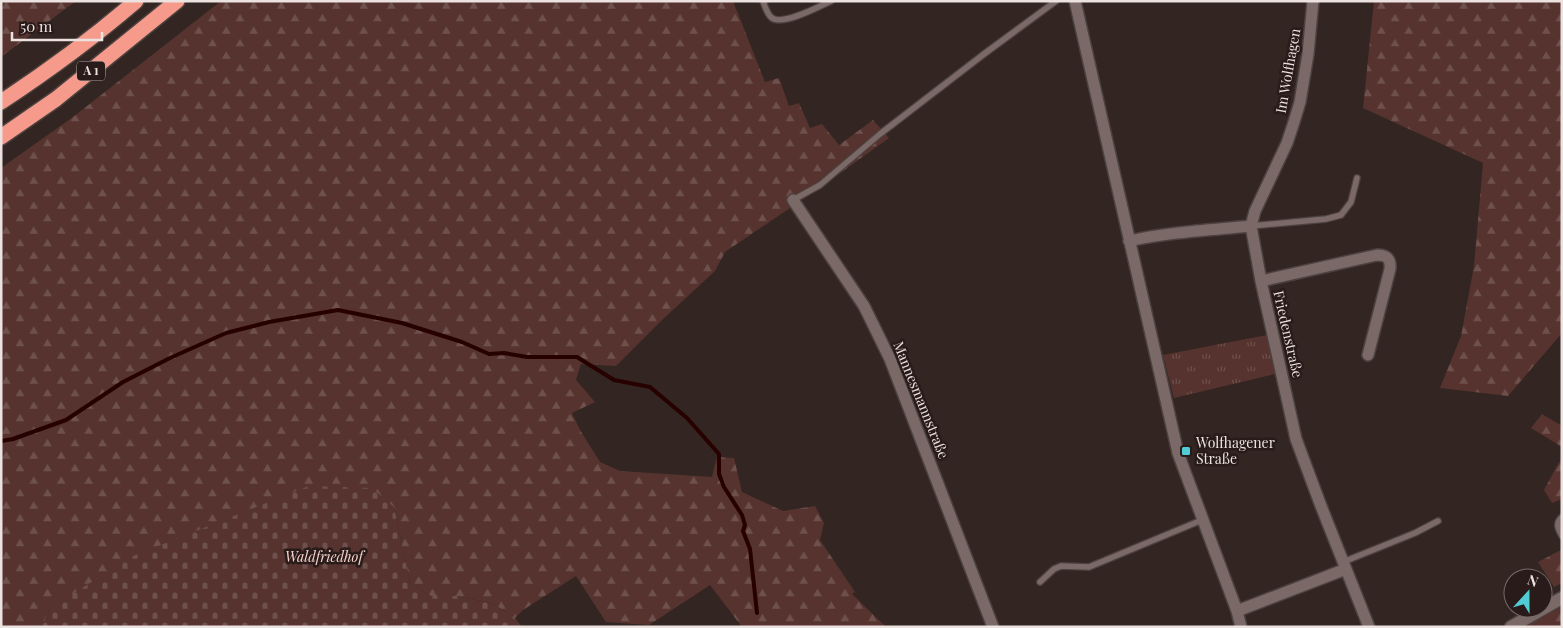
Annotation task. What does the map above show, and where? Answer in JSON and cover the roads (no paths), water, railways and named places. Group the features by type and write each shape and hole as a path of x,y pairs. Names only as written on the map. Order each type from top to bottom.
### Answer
{"highway":[{"name":"A 1","path":"1,102 52,68 136,1"},
{"name":"A 1","path":"1,137 56,99 176,1"}],"main road":[{"path":"1511,627 1562,598"}],"street":[{"path":"1076,1 1178,452 1237,611 1241,627"},
{"name":"Im Wolfhagen","path":"1251,226 1255,211 1287,143 1298,108 1308,54 1313,1"},
{"name":"Mannesmannstraße","path":"793,200 864,306 890,359 993,627"},
{"path":"1130,241 1182,233 1251,226"},
{"name":"Friedenstraße","path":"1251,226 1261,281 1296,438 1369,627"},
{"path":"1261,281 1377,255 1388,257 1391,262 1390,269 1368,355"},
{"path":"1237,611 1345,566"}],"lane":[{"path":"763,1 771,18 777,21 786,20 831,1"},
{"path":"793,200 820,185 880,134 1056,1"},
{"path":"1251,226 1326,219 1341,215 1351,202 1357,178"},
{"path":"1562,517 1558,521 1557,526 1562,536"},
{"path":"1040,582 1054,569 1061,566 1089,567 1202,520"},
{"path":"1345,566 1438,521"}],"waterway":[{"path":"1,441 13,439 66,420 123,382 226,333 269,322 338,310 402,323 462,342 489,354 504,353 527,357 577,357 614,380 650,387 687,418 719,454 719,474 724,487 742,515 745,525 743,531 750,549 757,613"}],"place":[{"name":"Wolfhagener Straße","path":"1186,451"}],"park label":[{"name":"Waldfriedhof","path":"324,557"}]}
